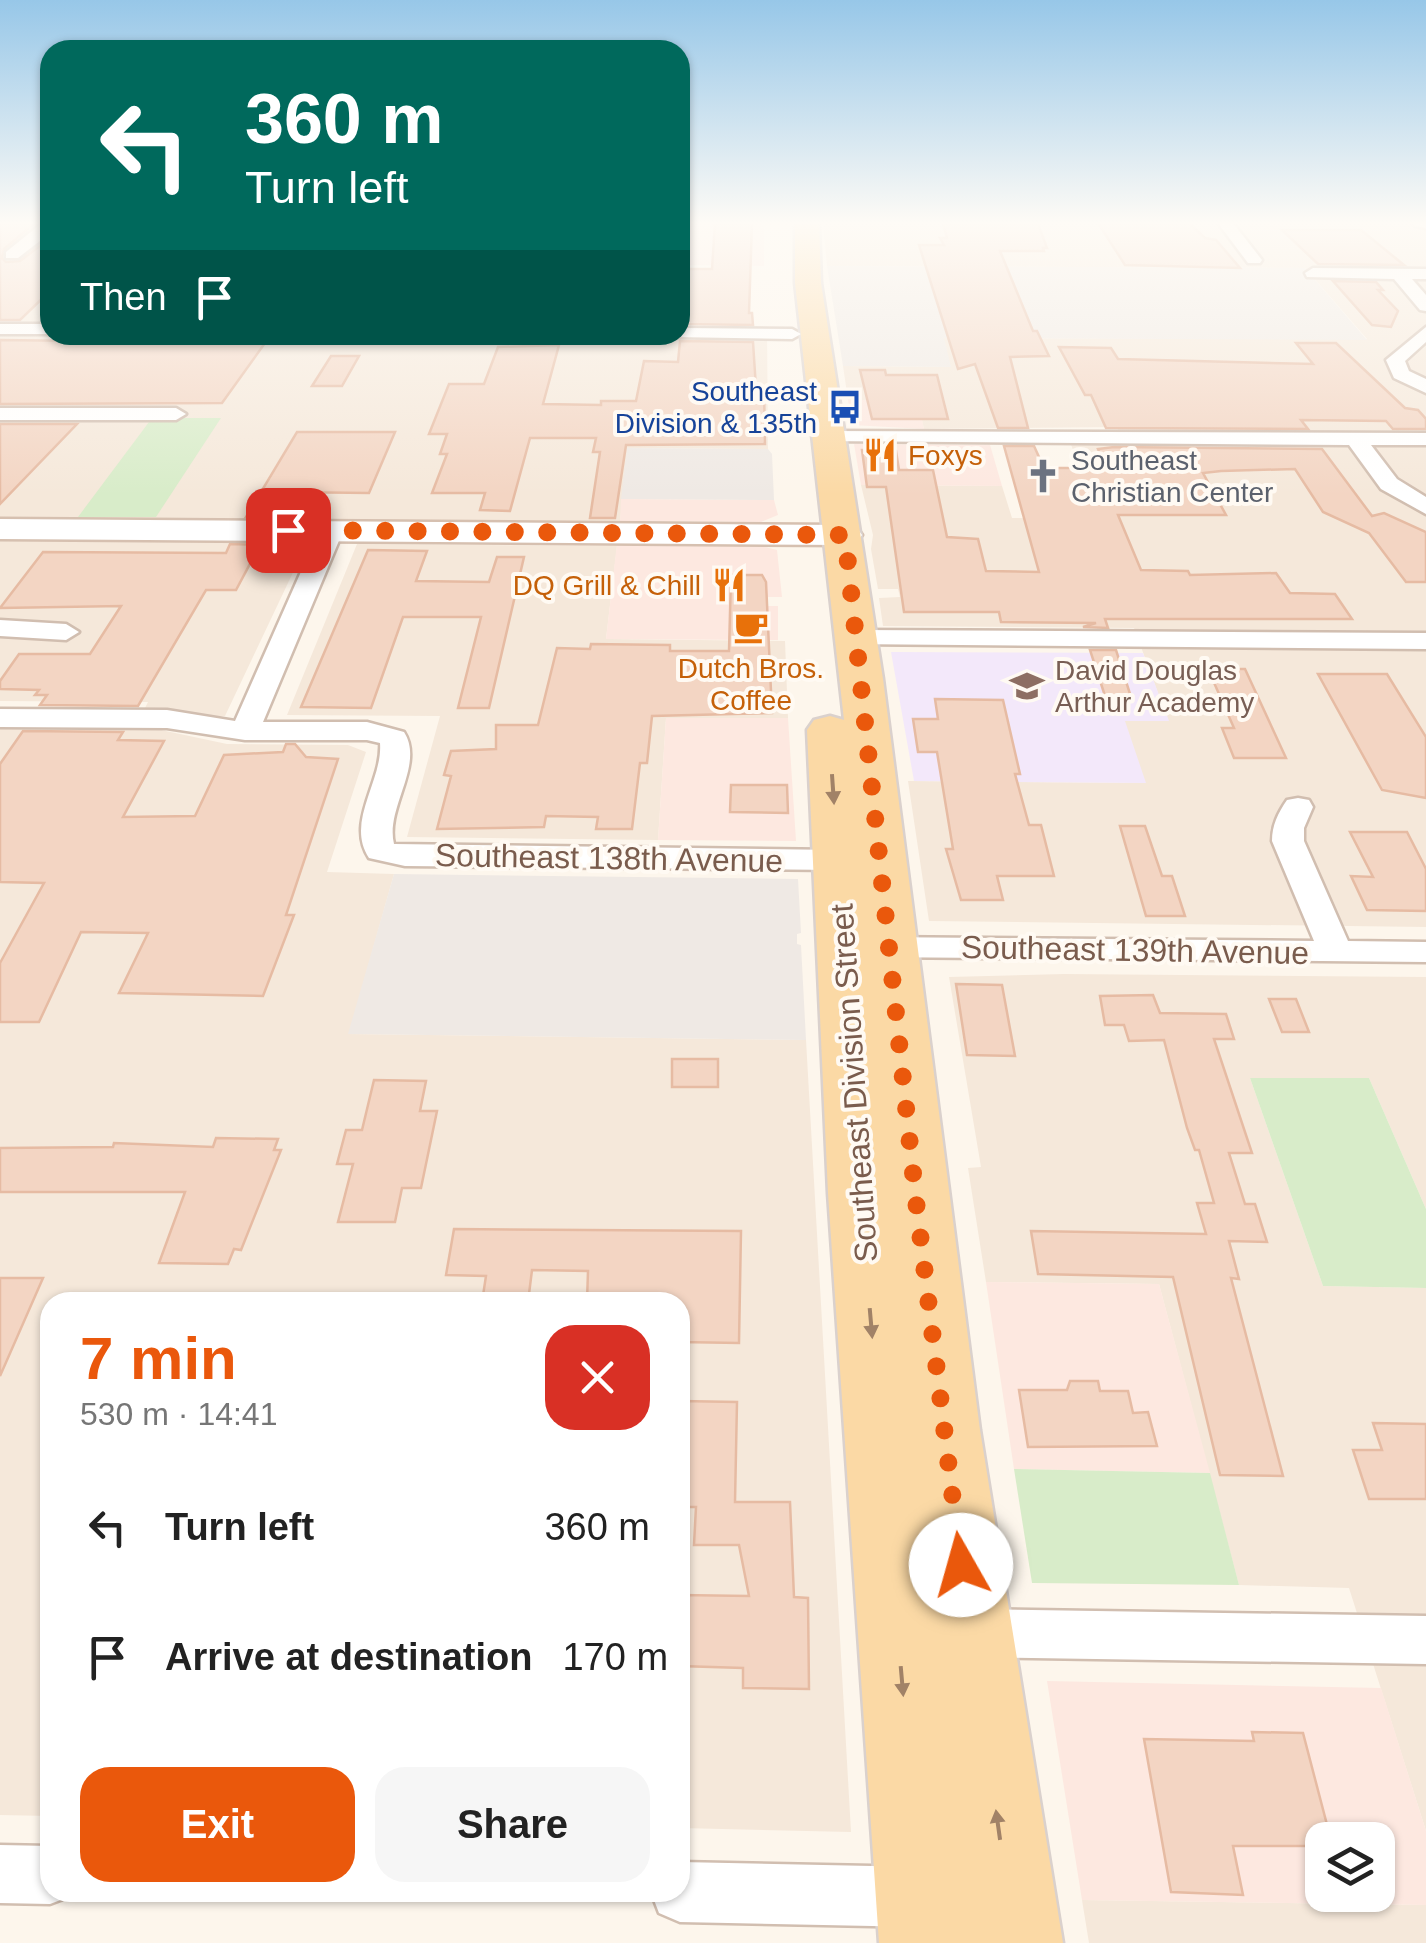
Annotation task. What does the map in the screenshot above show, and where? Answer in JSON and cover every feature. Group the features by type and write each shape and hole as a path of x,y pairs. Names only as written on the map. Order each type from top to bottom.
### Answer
{"main road":[{"name":"Southeast Division Street","path":"791,314 810,486 829,535 856,638 882,1440 969,1926"},
{"name":"Southeast Division Street","path":"802,419 817,324 815,314"},
{"name":"Southeast Division Street","path":"829,535 838,860 866,947 933,1349 970,1633 969,1926"},
{"path":"882,1440 902,1458 914,1494 928,1604 936,1624 970,1633"}],"street":[{"path":"0,330 40,330"},
{"path":"1426,332 1396,360 1401,374 1426,388"},
{"path":"690,333 792,334"},
{"path":"0,414 176,414"},
{"path":"802,419 1426,439"},
{"path":"1354,438 1400,494 1426,507"},
{"path":"0,529 829,535"},
{"path":"0,718 167,719 245,731 331,531"},
{"path":"0,628 66,632"},
{"path":"856,638 1426,641"},
{"name":"Southeast 138th Avenue","path":"245,731 367,731 394,738 398,752 373,835 380,851 404,856 838,860"},
{"path":"1298,807 1288,828 1288,842 1336,952"},
{"name":"Southeast 139th Avenue","path":"866,947 1426,952"},
{"path":"970,1633 1426,1640"},
{"path":"0,1874 40,1876"},
{"path":"690,1893 969,1926"}],"shaded area":[{"path":"0,314 40,314 40,345 690,345 690,327 767,328 768,449 628,448 620,521 0,519"},
{"path":"835,314 1344,314 1367,340 944,338 951,367 843,366"},
{"path":"1345,314 1426,314 1426,927 929,921 908,781 1145,783 1124,720 1168,720 1134,628 883,626 879,598 900,597 898,589 878,589 871,549 873,535 861,485 1002,486 1012,518 1100,519 1070,442 1124,441 1117,427 924,429 917,400 848,400 843,366 950,367 943,338 1367,339"},
{"path":"848,400 918,400 924,429 852,425"},
{"path":"854,444 990,445 1002,486 861,485"},
{"path":"627,448 768,449 772,454 774,500 621,499"},
{"path":"621,499 774,500 778,515 761,522 620,521"},
{"path":"0,538 283,541 306,545 225,716 141,716 148,702 0,701"},
{"path":"617,543 757,545 777,550 782,597 761,597 761,606 778,606 778,640 606,639"},
{"path":"357,544 617,546 606,639 785,641 788,718 666,718 658,840 407,837 440,716 287,715"},
{"name":"David Douglas Arthur Academy","path":"891,652 1143,653 1169,721 1125,721 1146,783 914,781"},
{"path":"666,718 788,718 796,841 658,840"},
{"path":"0,728 161,730 227,744 348,745 366,752 327,872 394,874 349,1034 806,1040 851,1832 690,1828 690,1292 40,1292 40,1816 0,1815"},
{"path":"394,874 798,879 801,933 797,934 797,944 801,945 806,1040 348,1034"},
{"path":"949,977 1426,977 1426,1209 1369,1078 1250,1078 1323,1286 1426,1288 1426,1831 1349,1588 1239,1585 1159,1284 986,1282 968,1168 981,1167"},
{"path":"986,1282 1159,1284 1210,1473 1014,1469"},
{"path":"1047,1681 1381,1688 1426,1831 1426,1905 1395,1905 1395,1822 1305,1822 1305,1903 1082,1900"},
{"path":"1082,1900 1305,1903 1305,1912 1395,1912 1395,1905 1426,1905 1426,1943 1089,1943"}],"green space":[{"path":"152,418 221,418 156,517 78,517"},
{"path":"1250,1078 1369,1078 1426,1209 1426,1288 1323,1286"},
{"path":"1014,1469 1210,1473 1239,1585 1032,1583"}],"building":[{"path":"0,314 27,314 20,320 0,320"},
{"path":"690,314 752,314 753,325 690,324"},
{"path":"941,314 1026,314 1049,356 1010,357 1028,428 998,428 975,364 958,369"},
{"path":"1362,314 1397,314 1391,327 1372,325"},
{"path":"0,340 40,340 40,345 264,345 222,403 0,404"},
{"path":"690,341 753,342 756,388 764,388 765,444 626,445 615,518 590,518 600,452 593,452 596,438 530,438 510,511 480,510 485,493 432,493 447,454 440,454 447,434 429,434 449,384 484,384 498,347 559,345 543,404 636,401 644,361 678,362 680,345 690,345"},
{"path":"1296,343 1336,343 1405,408 1418,410 1426,419 1426,429 1393,429 1386,421 1301,420 1308,429 1106,428 1091,395 1085,395 1059,347 1111,348 1118,359 1313,364"},
{"path":"331,356 359,356 342,386 312,386"},
{"path":"860,370 885,370 886,375 937,375 948,419 872,419"},
{"path":"0,424 77,424 0,504"},
{"path":"297,432 395,432 369,493 285,492 273,517 246,517"},
{"path":"1004,446 1034,446 1044,468 1106,468 1098,449 1114,447 1322,449 1372,516 1384,513 1426,532 1426,582 1406,582 1369,533 1323,512 1295,469 1221,471 1203,473 1226,515 1118,515 1141,570 1188,571 1190,575 1276,573 1290,593 1335,594 1352,619 1105,619 1108,628 1083,627 1096,623 1001,622 999,612 904,612 886,487 867,487 862,450 896,451 899,470 933,470 947,537 978,539 986,571 1039,572"},
{"path":"230,544 260,545 236,590 206,590 138,706 40,705 47,695 35,695 39,690 0,689 0,681 19,654 90,654 121,606 0,608 43,552 226,553"},
{"path":"368,550 427,551 416,581 489,582 497,557 524,557 489,708 458,708 481,617 403,617 371,708 301,707"},
{"path":"731,575 762,575 766,582 772,713 652,716 647,763 640,763 632,829 596,829 598,817 546,816 544,827 437,829 451,776 444,775 451,751 496,749 496,725 538,725 557,648 590,649 591,644 670,645 670,651 729,651"},
{"path":"1090,650 1116,650 1131,697 1105,696"},
{"path":"1208,669 1245,669 1286,758 1234,758 1222,728 1234,728"},
{"path":"1318,674 1387,674 1426,737 1426,798 1382,790"},
{"path":"935,699 1003,700 1020,774 1015,774 1029,825 1041,825 1054,876 997,876 1003,900 961,900 946,849 953,849 937,752 918,752 913,719 938,719"},
{"path":"23,731 123,732 118,740 164,741 123,817 195,816 224,755 283,752 286,744 295,744 306,757 338,759 286,915 294,915 263,996 119,993 148,933 81,932 39,1022 0,1022 0,963 44,883 0,882 0,764"},
{"path":"731,785 787,785 788,813 730,812"},
{"path":"1120,826 1145,826 1162,876 1172,876 1185,916 1146,916"},
{"path":"1350,832 1407,832 1426,869 1426,911 1367,910 1351,876 1373,877"},
{"path":"956,984 1002,985 1015,1056 967,1055"},
{"path":"1153,995 1160,1013 1226,1014 1234,1039 1214,1039 1252,1153 1229,1153 1245,1204 1255,1204 1267,1242 1229,1241 1239,1279 1231,1278 1283,1476 1220,1475 1173,1277 1038,1274 1031,1231 1206,1234 1197,1203 1214,1203 1199,1150 1195,1150 1187,1128 1164,1040 1129,1041 1124,1025 1105,1025 1100,996"},
{"path":"1269,999 1296,999 1309,1032 1282,1032"},
{"path":"672,1059 718,1059 718,1087 672,1087"},
{"path":"374,1080 426,1081 420,1111 437,1111 421,1188 402,1188 395,1222 338,1222 353,1164 337,1164 346,1130 362,1130"},
{"path":"216,1138 278,1139 274,1150 281,1150 241,1250 234,1249 228,1264 159,1263 185,1192 0,1192 0,1148 113,1147 114,1143 213,1147"},
{"path":"454,1229 741,1231 739,1343 690,1342 690,1292 587,1292 588,1271 532,1270 529,1292 484,1292 486,1276 446,1275"},
{"path":"0,1278 43,1278 0,1376"},
{"path":"1070,1381 1098,1381 1100,1391 1128,1391 1133,1413 1148,1412 1157,1446 1028,1447 1019,1390 1067,1390"},
{"path":"690,1401 737,1402 735,1502 790,1502 794,1597 808,1598 809,1689 743,1688 743,1668 690,1666 690,1595 749,1596 739,1545 694,1545 696,1507 690,1507"},
{"path":"1373,1423 1426,1424 1426,1499 1369,1499 1353,1450 1382,1450"},
{"path":"1252,1732 1303,1733 1326,1822 1305,1822 1305,1846 1233,1846 1243,1895 1171,1892 1144,1739 1254,1741"}],"place":[{"name":"Southeast Division & 135th","path":"845,407"},
{"name":"Foxys","path":"880,455"},
{"name":"Southeast Christian Center","path":"1043,476"},
{"name":"DQ Grill & Chill","path":"729,585"},
{"name":"Dutch Bros. Coffee","path":"751,627"},
{"name":"David Douglas Arthur Academy","path":"1027,686"}],"route":[{"path":"288,530 845,535 916,1201 961,1565"}]}
